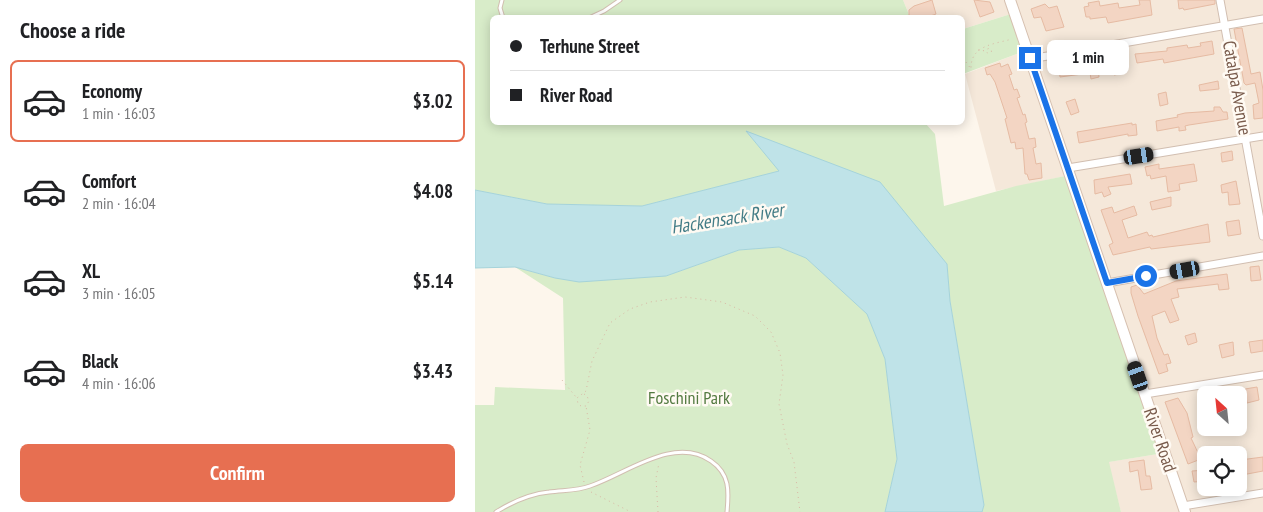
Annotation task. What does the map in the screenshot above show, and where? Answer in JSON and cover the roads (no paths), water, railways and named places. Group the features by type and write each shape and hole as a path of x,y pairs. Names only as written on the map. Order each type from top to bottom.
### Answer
{"main road":[{"name":"River Road","path":"1010,0 1184,509"}],"street":[{"name":"Catalpa Avenue","path":"1221,0 1263,236"},
{"path":"1030,58 1263,19"},
{"path":"1068,168 1263,136"},
{"path":"1107,283 1263,256"},
{"path":"1145,394 1263,375"},
{"path":"1184,509 1263,493"}],"lane":[{"path":"502,0 500,8 502,15"},
{"path":"595,15 620,0"},
{"path":"496,512 527,497 584,487 680,452 705,457 719,467 727,480 729,495 727,512"}],"water":[{"name":"Hackensack River","path":"746,131 880,182 947,264 950,301 984,505 982,512 885,512 897,459 885,359 867,314 806,258 779,247 739,250 666,276 579,282 555,278 515,267 475,268 475,190 547,204 642,206 779,171"}],"park label":[{"name":"Foschini Park","path":"689,398"}]}
